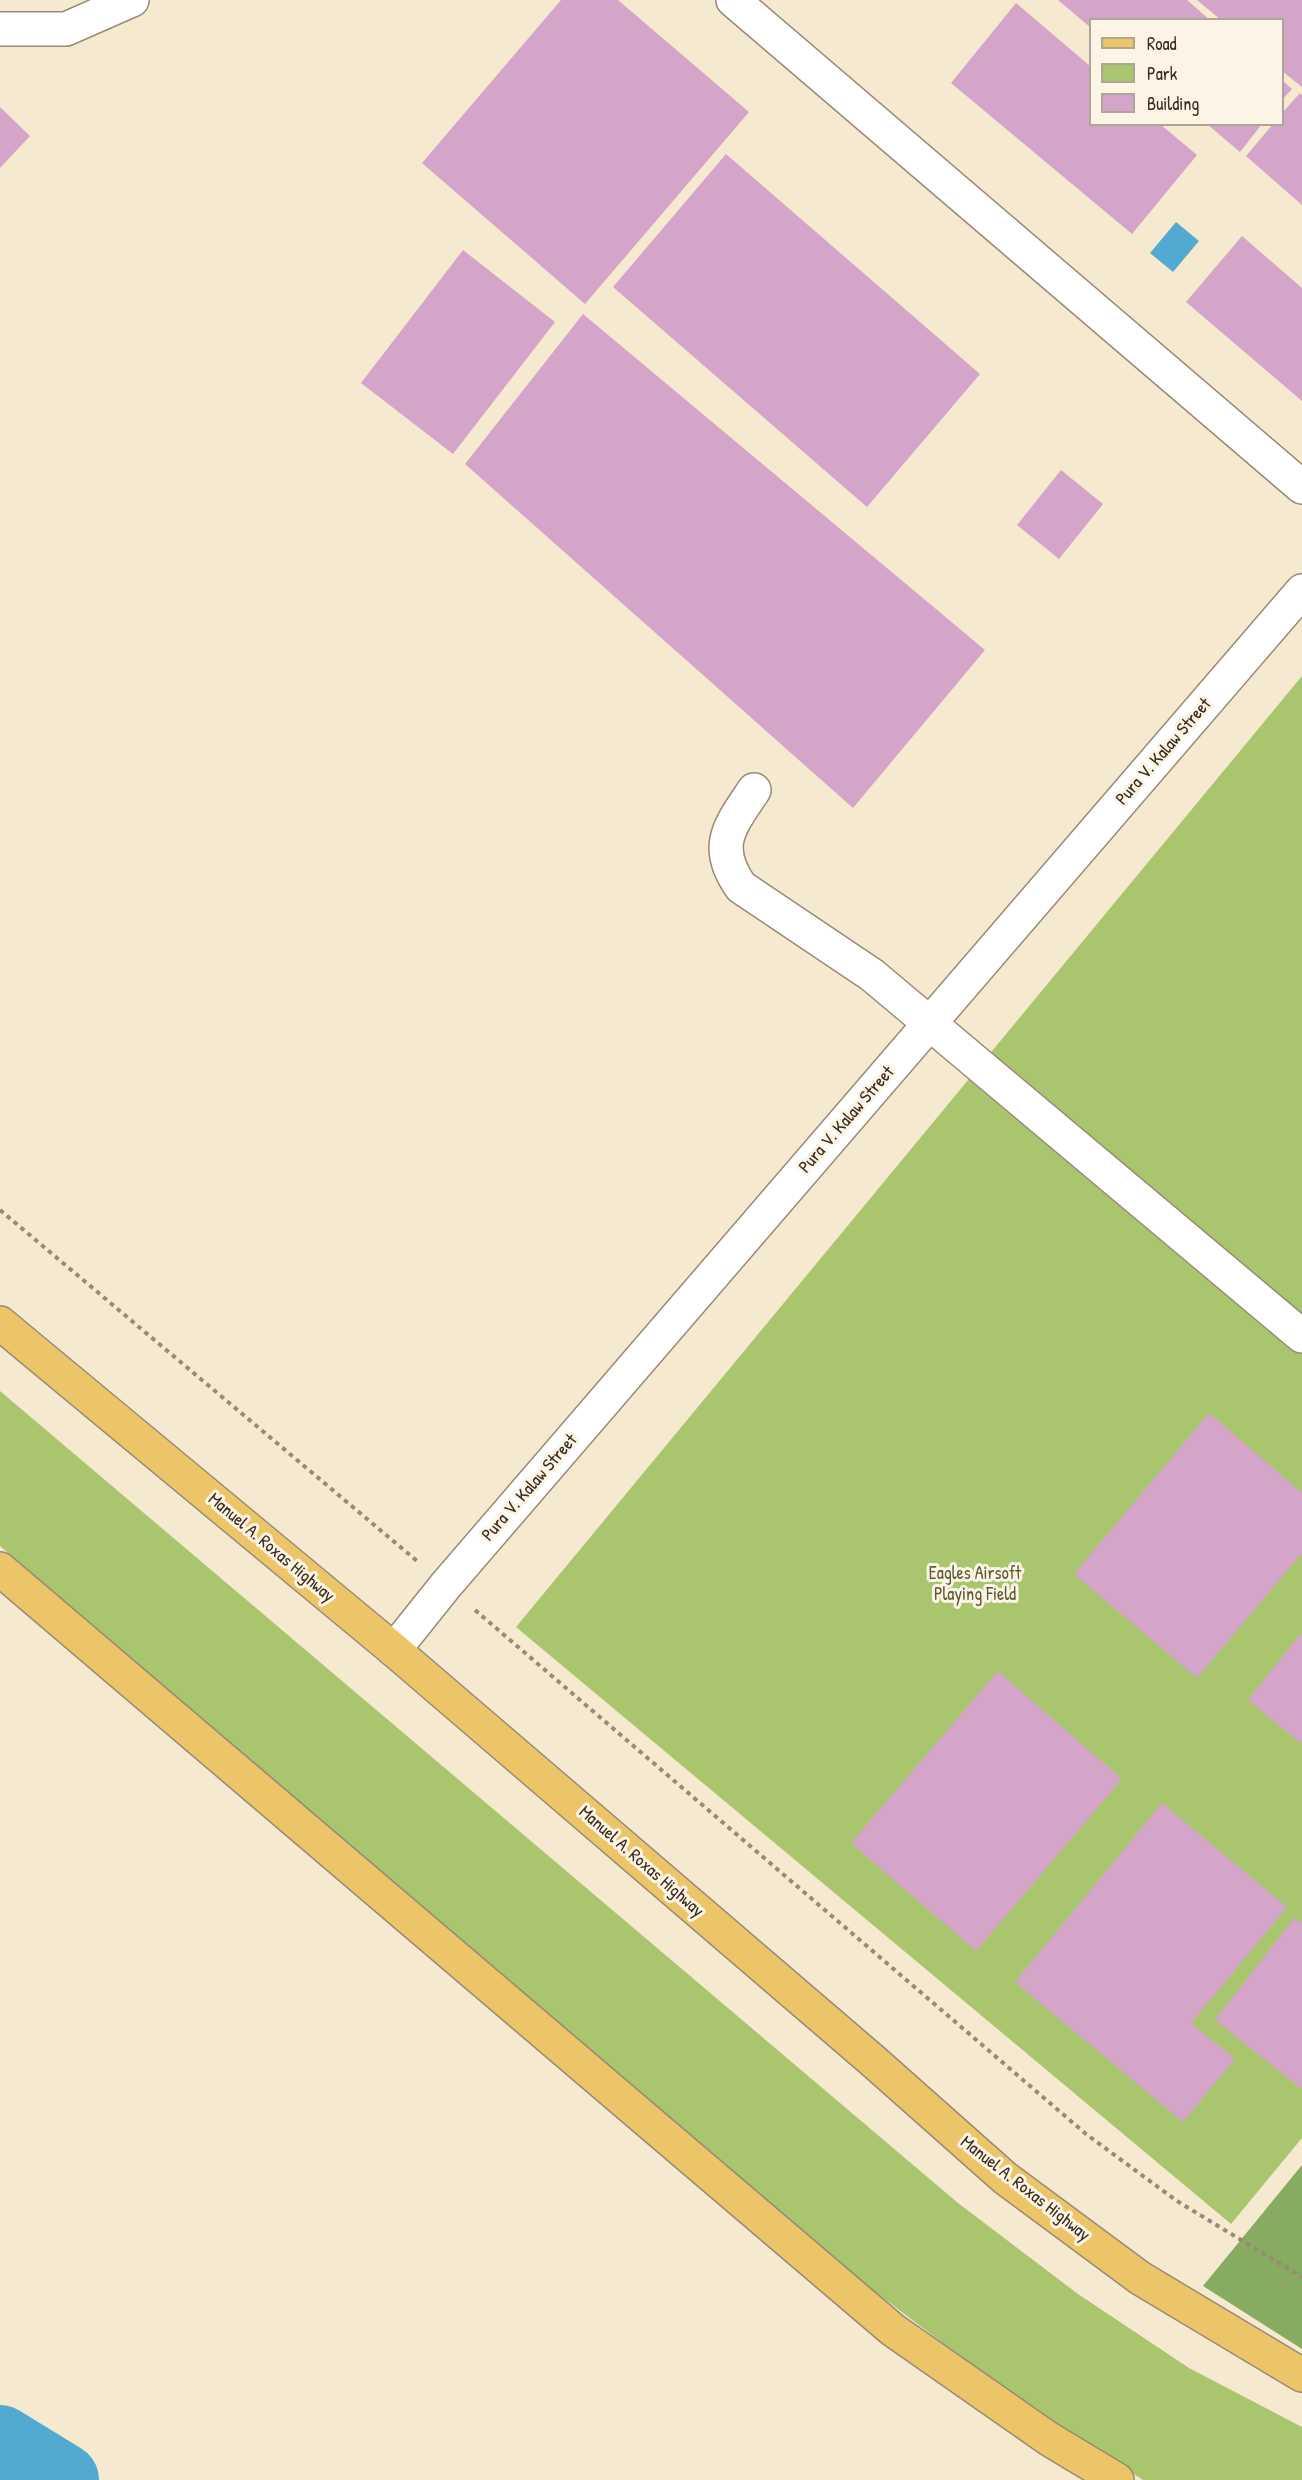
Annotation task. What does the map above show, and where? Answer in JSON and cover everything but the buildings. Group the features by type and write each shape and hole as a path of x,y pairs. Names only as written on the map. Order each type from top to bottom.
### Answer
{"main road":[{"name":"Manuel A. Roxas Highway","path":"0,1323 394,1650 872,2060 1005,2178 1140,2278 1302,2375"},
{"path":"0,1569 892,2330 1049,2439 1118,2480"}],"street":[{"path":"0,29 66,29 132,0"},
{"path":"733,0 1302,487"},
{"name":"Pura V. Kalaw Street","path":"394,1650 446,1585 1302,591"},
{"path":"754,790 730,825 726,849 729,870 741,887 872,975 1302,1336"}],"path":[{"path":"0,1210 446,1585 1086,2134 1177,2201 1302,2277"}],"green space":[{"name":"Eagles Airsoft Playing Field","path":"1302,676 1302,2138 1231,2224 516,1627"},
{"path":"0,1391 958,2203 1078,2294 1189,2368 1302,2427 1302,2480 1143,2480 1013,2396 870,2288 0,1546"},
{"path":"1302,2165 1302,2349 1203,2286"}],"water":[{"path":"1176,222 1199,241 1173,272 1150,253"}],"waterway":[{"path":"0,2442 62,2480"}]}
